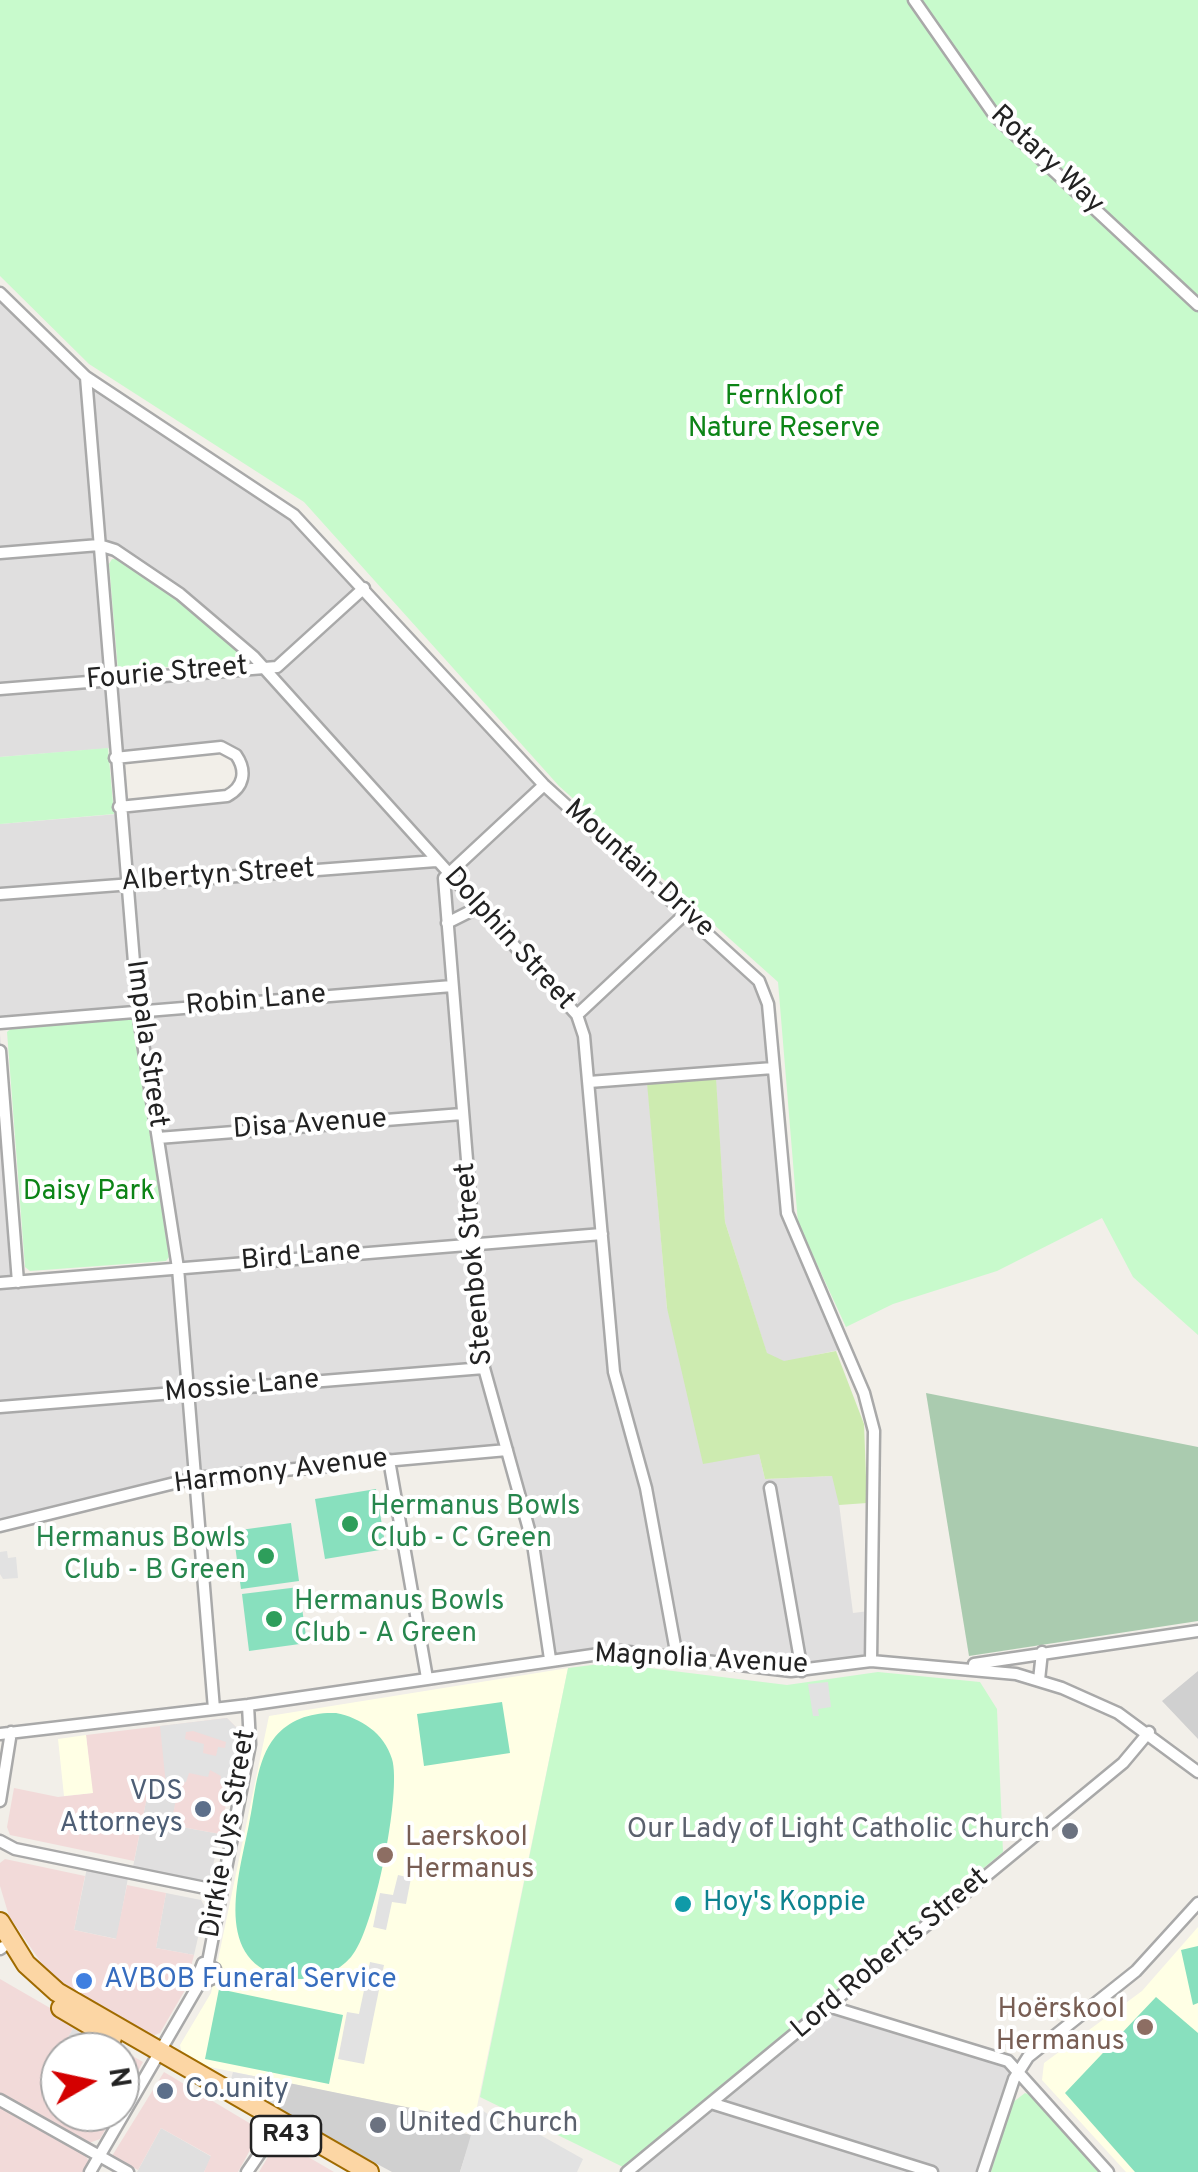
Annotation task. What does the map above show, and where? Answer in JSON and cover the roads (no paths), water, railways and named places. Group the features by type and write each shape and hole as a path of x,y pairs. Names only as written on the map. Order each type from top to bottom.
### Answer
{"main road":[{"name":"R43","path":"0,1922 18,1953 46,1983 158,2056"},
{"name":"R43","path":"1,1946 54,2003 369,2172"},
{"name":"R43","path":"279,2125 353,2172"}],"street":[{"name":"Rotary Way","path":"914,0 995,116 1198,306"},
{"name":"Mountain Drive","path":"0,293 86,377 294,515 544,785 759,981 768,1004 790,1225 864,1393 874,1431 871,1660"},
{"name":"Impala Street","path":"86,377 138,1012 178,1268 214,1709"},
{"path":"0,553 99,545"},
{"name":"Dolphin Street","path":"99,545 115,550 225,628 577,1015 584,1036 589,1082 614,1372 646,1488 677,1657"},
{"name":"Fourie Street","path":"0,689 277,666 364,588"},
{"path":"116,758 221,748 236,755 243,771 239,786 226,796 119,806"},
{"path":"448,874 544,785"},
{"name":"Albertyn Street","path":"0,894 436,861"},
{"name":"Steenbok Street","path":"448,874 444,878 447,923 484,1368 533,1544 550,1659"},
{"path":"447,923 479,908"},
{"path":"577,1015 686,914"},
{"name":"Robin Lane","path":"0,1023 452,986"},
{"path":"0,1050 18,1282"},
{"path":"589,1082 774,1068"},
{"name":"Disa Avenue","path":"158,1138 462,1114"},
{"name":"Bird Lane","path":"0,1284 602,1234"},
{"name":"Mossie Lane","path":"0,1407 484,1368"},
{"name":"Harmony Avenue","path":"0,1526 195,1478 507,1450"},
{"path":"389,1460 427,1678"},
{"path":"770,1488 802,1670"},
{"path":"968,1666 1198,1631"},
{"name":"Magnolia Avenue","path":"6,1733 248,1705 620,1651 802,1670 871,1660 968,1666 1039,1680 1102,1705 1149,1732 1198,1772"},
{"path":"1039,1680 1042,1652"},
{"name":"Dirkie Uys Street","path":"90,2172 202,1980 199,1966 208,1962 252,1734 248,1705"},
{"name":"Lord Roberts Street","path":"627,2172 1123,1763 1149,1732"},
{"path":"0,1800 6,1733"},
{"path":"0,1841 14,1849 220,1891"},
{"path":"983,2172 1018,2072 1028,2058 1136,1971 1198,1903"},
{"path":"828,2006 1008,2061 1108,2172"},
{"path":"0,2100 128,2172"},
{"path":"712,2103 932,2172"},
{"path":"251,2170 279,2125"}],"place":[{"name":"Hermanus Bowls Club - C Green","path":"350,1524"},
{"name":"Hermanus Bowls Club - B Green","path":"266,1556"},
{"name":"Hermanus Bowls Club - A Green","path":"274,1619"},
{"name":"VDS Attorneys","path":"203,1809"},
{"name":"Our Lady of Light Catholic Church","path":"1070,1831"},
{"name":"Laerskool Hermanus","path":"385,1855"},
{"name":"Hoy's Koppie","path":"683,1904"},
{"name":"AVBOB Funeral Service","path":"84,1981"},
{"name":"Hoërskool Hermanus","path":"1145,2027"},
{"name":"Co.unity","path":"165,2091"},
{"name":"United Church","path":"378,2125"}],"park label":[{"name":"Fernkloof Nature Reserve","path":"784,414"},
{"name":"Daisy Park","path":"89,1193"}]}
